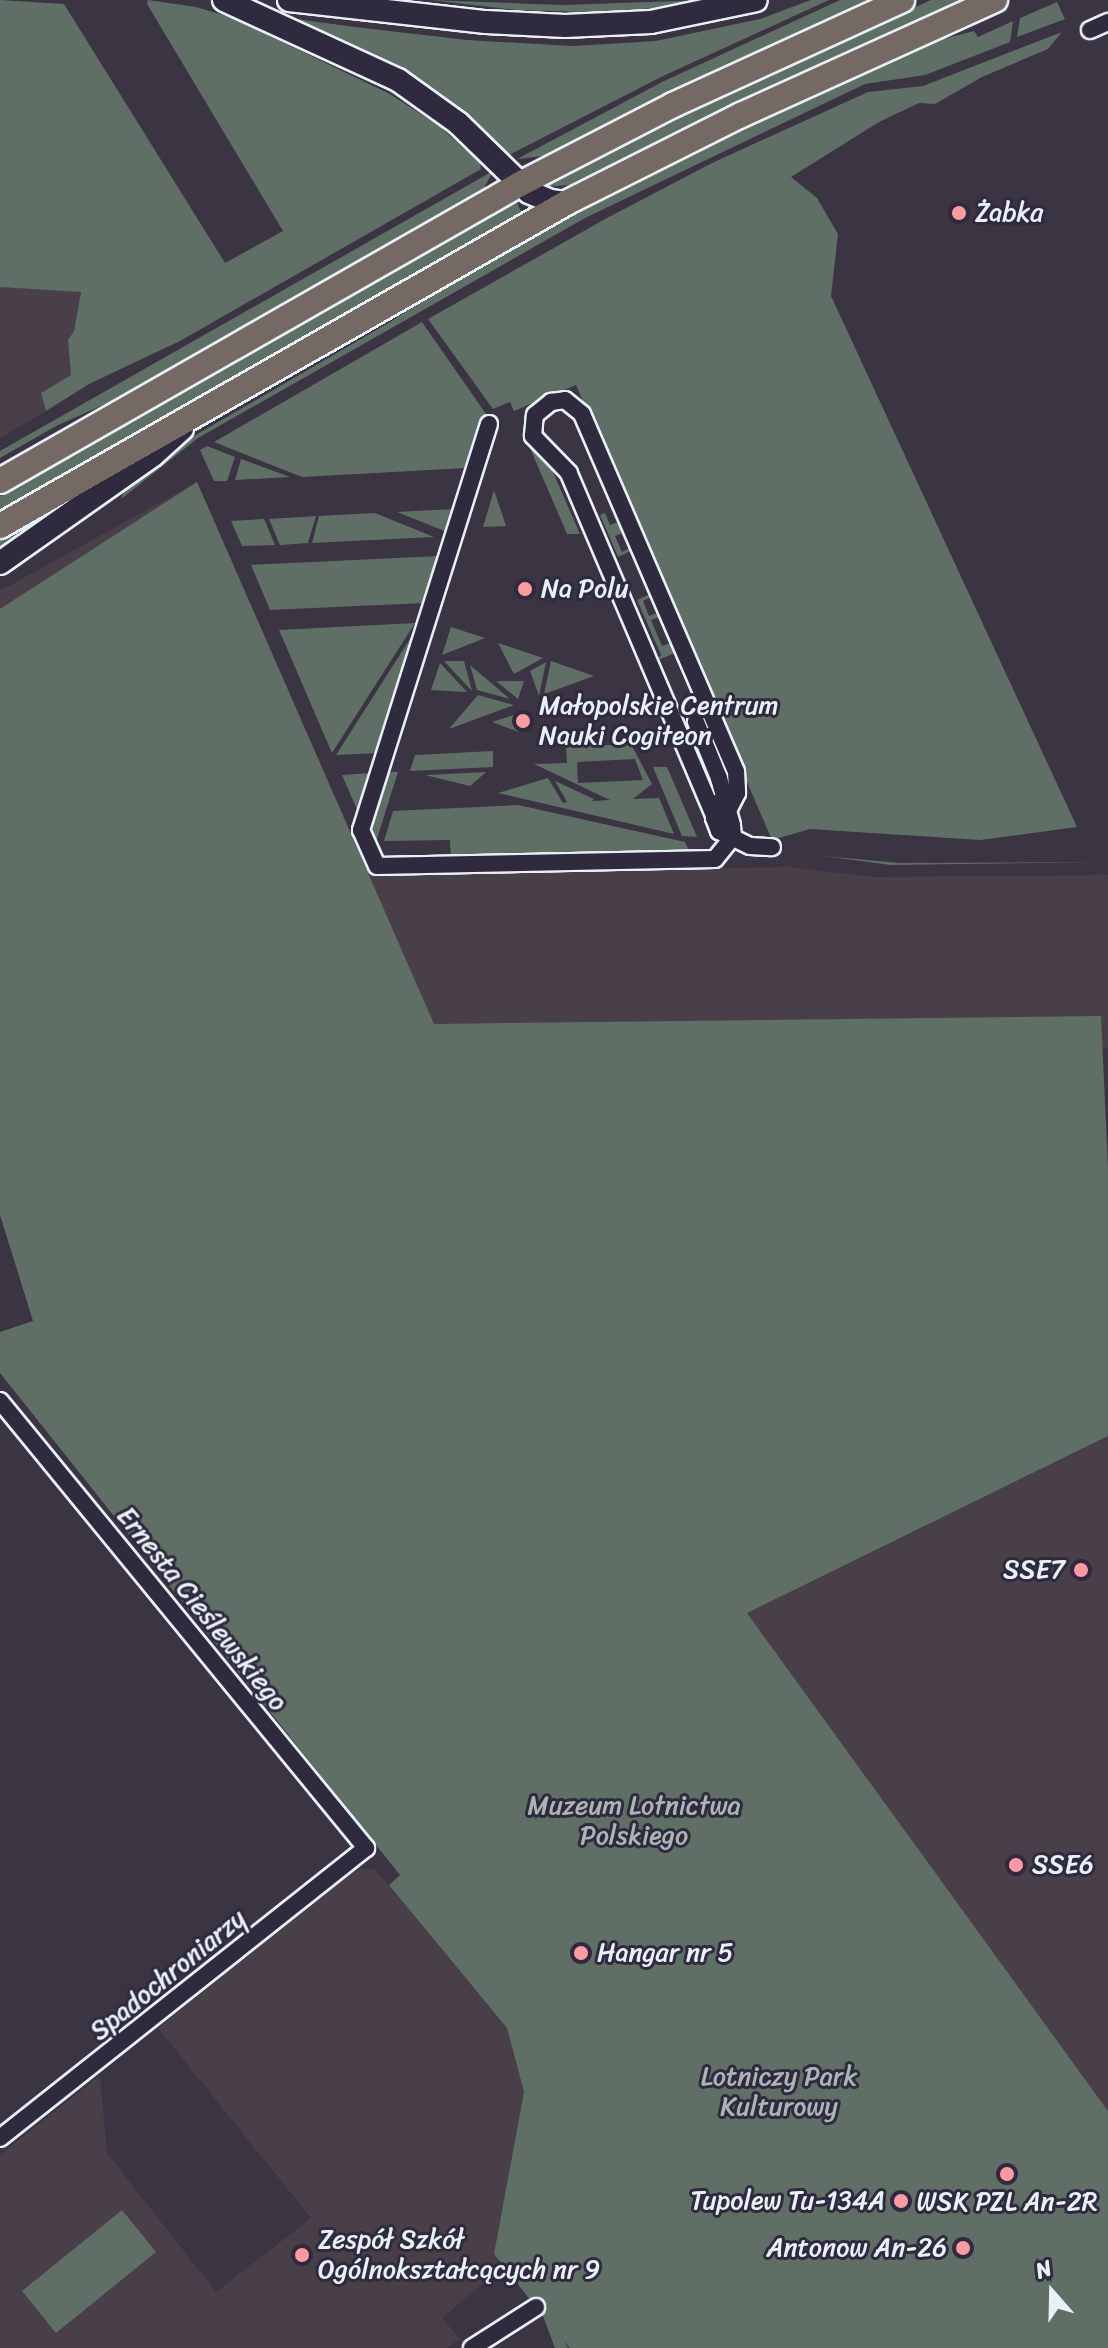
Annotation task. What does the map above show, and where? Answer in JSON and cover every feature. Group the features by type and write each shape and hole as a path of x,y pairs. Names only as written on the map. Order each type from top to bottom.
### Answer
{"main road":[{"path":"0,481 520,184 673,105 902,0"},
{"path":"0,526 566,203 741,115 995,0"}],"street":[{"path":"224,0 265,9 398,80 458,123 520,184 540,198 566,203"},
{"path":"289,0 486,22 565,26 651,22 756,0"},
{"path":"1090,30 1108,22"},
{"path":"720,812 737,793 736,771 578,408 565,400 551,402 535,415 533,436 569,473 720,812 733,837 750,846 772,847"},
{"path":"0,563 153,455 207,407"},
{"path":"489,424 361,830 377,866 715,859 733,837"},
{"path":"696,722 719,778 720,812"},
{"name":"Ernesta Cieślewskiego","path":"0,1401 366,1848"},
{"name":"Spadochroniarzy","path":"0,2138 366,1848"},
{"path":"472,2348 536,2307"}],"shaded area":[{"path":"0,287 81,291 74,331 68,340 71,375 41,393 46,411 0,438"},
{"path":"197,482 369,873 789,867 874,877 1108,875 1108,1048 876,1052 0,1196 0,591"},
{"path":"1108,1436 1108,2111 747,1613"},
{"path":"361,1869 374,1869 389,1885 507,2028 524,2092 494,2254 503,2267 442,2318 464,2344 458,2340 447,2348 0,2348 0,2155 100,2075 107,2153 216,2292 311,2218 158,2028 349,1875"}],"green space":[{"path":"0,0 64,4 225,263 283,231 147,4 148,0 196,7 230,17 390,94 439,126 480,163 481,169 180,341 89,384 46,411 41,393 71,375 68,340 74,331 81,292 0,287"},
{"path":"430,0 563,5 706,0 660,8 585,12 516,10"},
{"path":"811,0 829,0 661,77 509,155 445,99 410,77 274,11 296,19 355,27 467,40 573,46 656,41 760,19"},
{"path":"840,0 871,0 698,79 544,156 517,159 664,81"},
{"path":"931,0 963,0 734,104 570,185 545,187 679,116"},
{"path":"1057,2 1065,19 1017,37 1020,18"},
{"path":"1013,21 1010,42 925,75 865,84 585,218 198,438 121,499 128,481 189,439 390,322 491,257 754,122 928,43 974,31 978,37"},
{"path":"1062,32 1048,49 982,77 935,104 919,103 879,122 791,177 817,198 838,234 831,296 1077,827 980,840 810,829 772,840 576,385 514,411 510,402 493,409 428,319 712,163 868,92 923,86"},
{"path":"493,171 483,190 112,401 56,426 0,458 0,451"},
{"path":"517,202 521,212 0,510 0,496 411,259"},
{"path":"422,322 486,414 467,468 302,477 214,442"},
{"path":"527,441 549,463 580,534 567,534"},
{"path":"207,446 235,457 227,481 214,481 200,450"},
{"path":"241,459 290,477 235,480"},
{"name":"Lotniczy Park Kulturowy","path":"197,482 434,1024 1101,1016 1108,1168 1108,1436 747,1613 1108,2111 1108,2348 570,2348 564,2341 568,2348 555,2348 543,2316 494,2254 524,2092 507,2028 389,1885 400,1875 0,1373 0,1332 33,1321 0,1215 0,609"},
{"path":"94,484 0,556 0,539"},
{"path":"494,490 506,526 483,527"},
{"path":"454,509 447,532 397,512"},
{"path":"375,513 434,537 312,543 319,516"},
{"path":"605,513 610,525 621,521 625,532 615,536 622,552 632,547 633,550 618,557 600,515"},
{"path":"316,516 308,543 280,545 269,519"},
{"path":"264,519 275,545 242,546 231,521"},
{"path":"439,556 424,603 270,610 251,565"},
{"path":"652,593 653,596 643,601 649,616 660,612 662,616 651,620 662,646 673,642 677,652 656,661 661,655 637,600"},
{"path":"415,623 332,753 279,630"},
{"path":"451,627 485,638 442,655"},
{"path":"415,631 377,753 336,755"},
{"path":"498,643 543,658 514,674"},
{"path":"444,661 464,661 472,691"},
{"path":"551,661 594,676 544,694"},
{"path":"546,662 539,696 530,671"},
{"path":"440,663 467,692 431,690"},
{"path":"470,665 510,699 477,690"},
{"path":"496,681 524,681 518,699"},
{"path":"478,695 514,705 449,729"},
{"path":"520,713 519,732 492,722"},
{"path":"631,744 652,784 633,799 659,798 674,834 498,793 548,778 563,803 567,802 555,781 594,799 592,801 610,800 534,764 567,763 566,747","holes":["635,759 643,780 578,783 577,762"]},
{"path":"493,751 493,767 410,771 415,755"},
{"path":"653,767 667,767 697,837 682,836"},
{"path":"387,772 398,772 376,842 368,833"},
{"path":"486,772 470,786 425,775"},
{"path":"371,773 358,812 342,775"},
{"path":"518,805 685,842 691,856 451,860 450,840 384,841 393,811"},
{"path":"823,856 900,863 1108,862 891,865"},
{"path":"122,2210 156,2252 56,2333 22,2291"}],"place":[{"name":"Żabka","path":"959,213"},
{"name":"Na Polu","path":"525,589"},
{"name":"Małopolskie Centrum Nauki Cogiteon","path":"523,721"},
{"name":"SSE7","path":"1081,1570"},
{"name":"SSE6","path":"1016,1865"},
{"name":"Hangar nr 5","path":"581,1953"},
{"name":"WSK PZL An-2R","path":"1007,2174"},
{"name":"Tupolew Tu-134A","path":"901,2201"},
{"name":"Antonow An-26","path":"963,2248"},
{"name":"Zespół Szkół Ogólnokształcących nr 9","path":"302,2255"}],"park label":[{"name":"Muzeum Lotnictwa Polskiego","path":"634,1821"}]}
